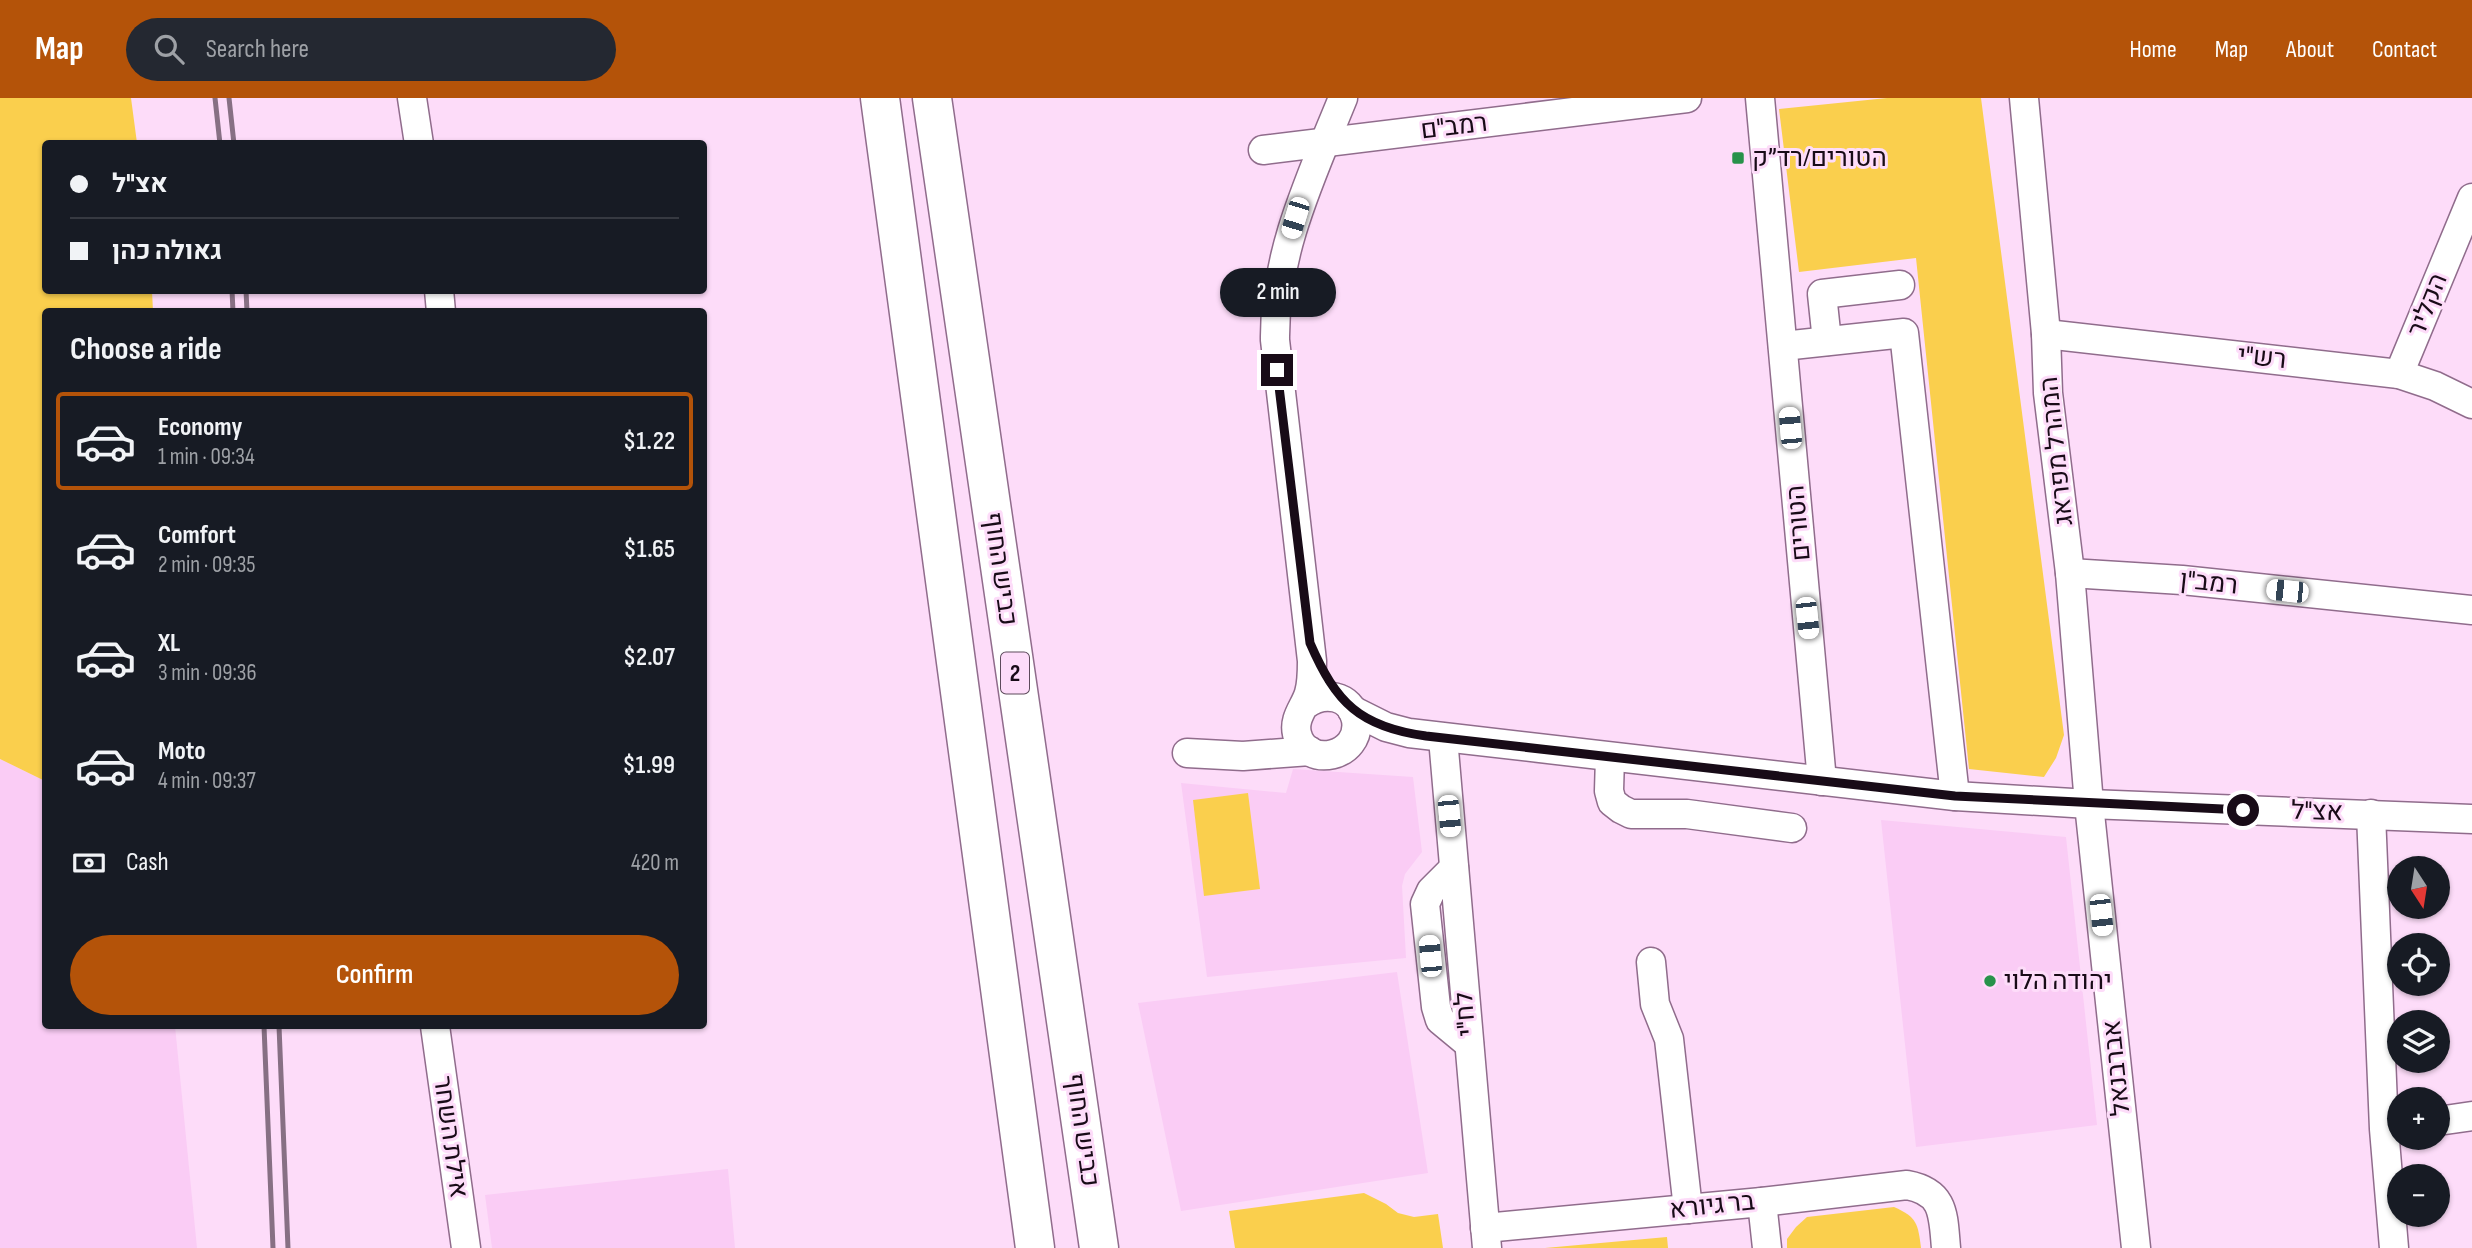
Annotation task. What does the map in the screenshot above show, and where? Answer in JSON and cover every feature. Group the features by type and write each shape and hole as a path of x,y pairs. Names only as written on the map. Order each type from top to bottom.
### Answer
{"highway":[{"path":"880,98 1035,1248"},
{"name":"כביש החוף","path":"932,98 1099,1248"}],"street":[{"path":"412,98 418,140"},
{"path":"1263,754 1282,741 1300,713 1312,675 1277,370 1274,315 1287,242 1343,98"},
{"name":"רמב\"ם","path":"1262,150 1687,98"},
{"name":"הטורים","path":"1760,98 1822,781"},
{"name":"המהרל מפראג","path":"2024,98 2046,334 2048,393 2070,573 2090,804"},
{"name":"הקליר","path":"2399,374 2472,198"},
{"path":"1827,341 1822,294 1900,285"},
{"path":"1783,346 1904,333 1955,796"},
{"name":"רש\"י","path":"2046,334 2399,374 2435,386 2472,404"},
{"name":"רמב\"ן","path":"2070,573 2182,580 2472,610"},
{"path":"1187,753 1243,756 1310,751 1324,756 1343,751 1355,735 1357,725 1347,705 1321,669 1310,643"},
{"path":"1300,713 1322,696 1332,696 1347,705"},
{"name":"אצ\"ל","path":"1347,705 1386,727 1409,733 1955,796 2472,819"},
{"path":"1300,713 1300,741 1310,751"},
{"name":"אצ\"ל","path":"1343,751 1409,733"},
{"name":"לח\"י","path":"1443,738 1486,1238"},
{"path":"1610,757 1608,791 1612,802 1631,814 1687,814 1792,828"},
{"name":"אברבנאל","path":"2090,804 2136,1248"},
{"path":"2371,814 2389,1087"},
{"path":"1651,962 1655,1004 1669,1039 1688,1209"},
{"name":"אילת השחר","path":"435,1029 466,1248"},
{"path":"2450,1119 2472,1116"},
{"path":"2392,1150 2394,1248"},
{"name":"בר גיורא","path":"1486,1238 1688,1209 1907,1185 1930,1192 1936,1198 1943,1217 1946,1248"},
{"path":"1762,1202 1767,1248"}],"shaded area":[{"path":"0,98 131,98 137,140 42,140 42,294 152,294 153,308 42,308 42,780 0,759"},
{"path":"1887,98 1981,98 2064,735 2056,758 2044,777 1969,769 1916,258 1799,272 1779,109"},
{"path":"0,759 42,780 42,1029 175,1029 197,1248 0,1248"},
{"path":"1293,769 1413,777 1422,852 1405,874 1402,886 1406,958 1207,977 1181,783 1286,793"},
{"path":"1248,793 1260,889 1204,896 1193,800"},
{"name":"יהודה הלוי","path":"1881,820 2066,837 2097,1125 1916,1147"},
{"path":"1397,972 1428,1173 1181,1211 1138,1003"},
{"path":"728,1169 735,1248 492,1248 485,1195"},
{"path":"1364,1193 1398,1213 1414,1217 1438,1214 1443,1248 1235,1248 1229,1211"},
{"path":"1894,1207 1908,1214 1915,1222 1921,1248 1787,1248 1787,1239 1807,1217"},
{"path":"1667,1237 1668,1248 1545,1248"}],"railway":[{"path":"215,98 220,140"},
{"path":"229,98 234,140"},
{"path":"232,294 233,308"},
{"path":"246,294 247,308"},
{"path":"264,1029 273,1248"},
{"path":"279,1029 288,1248"}],"place":[{"name":"הטורים/רד״ק","path":"1738,158"},
{"name":"יהודה הלוי","path":"1990,981"}],"route":[{"path":"1277,370 1310,643 1321,669 1342,700 1352,710 1374,722 1426,736 1955,796 2243,810"}]}
